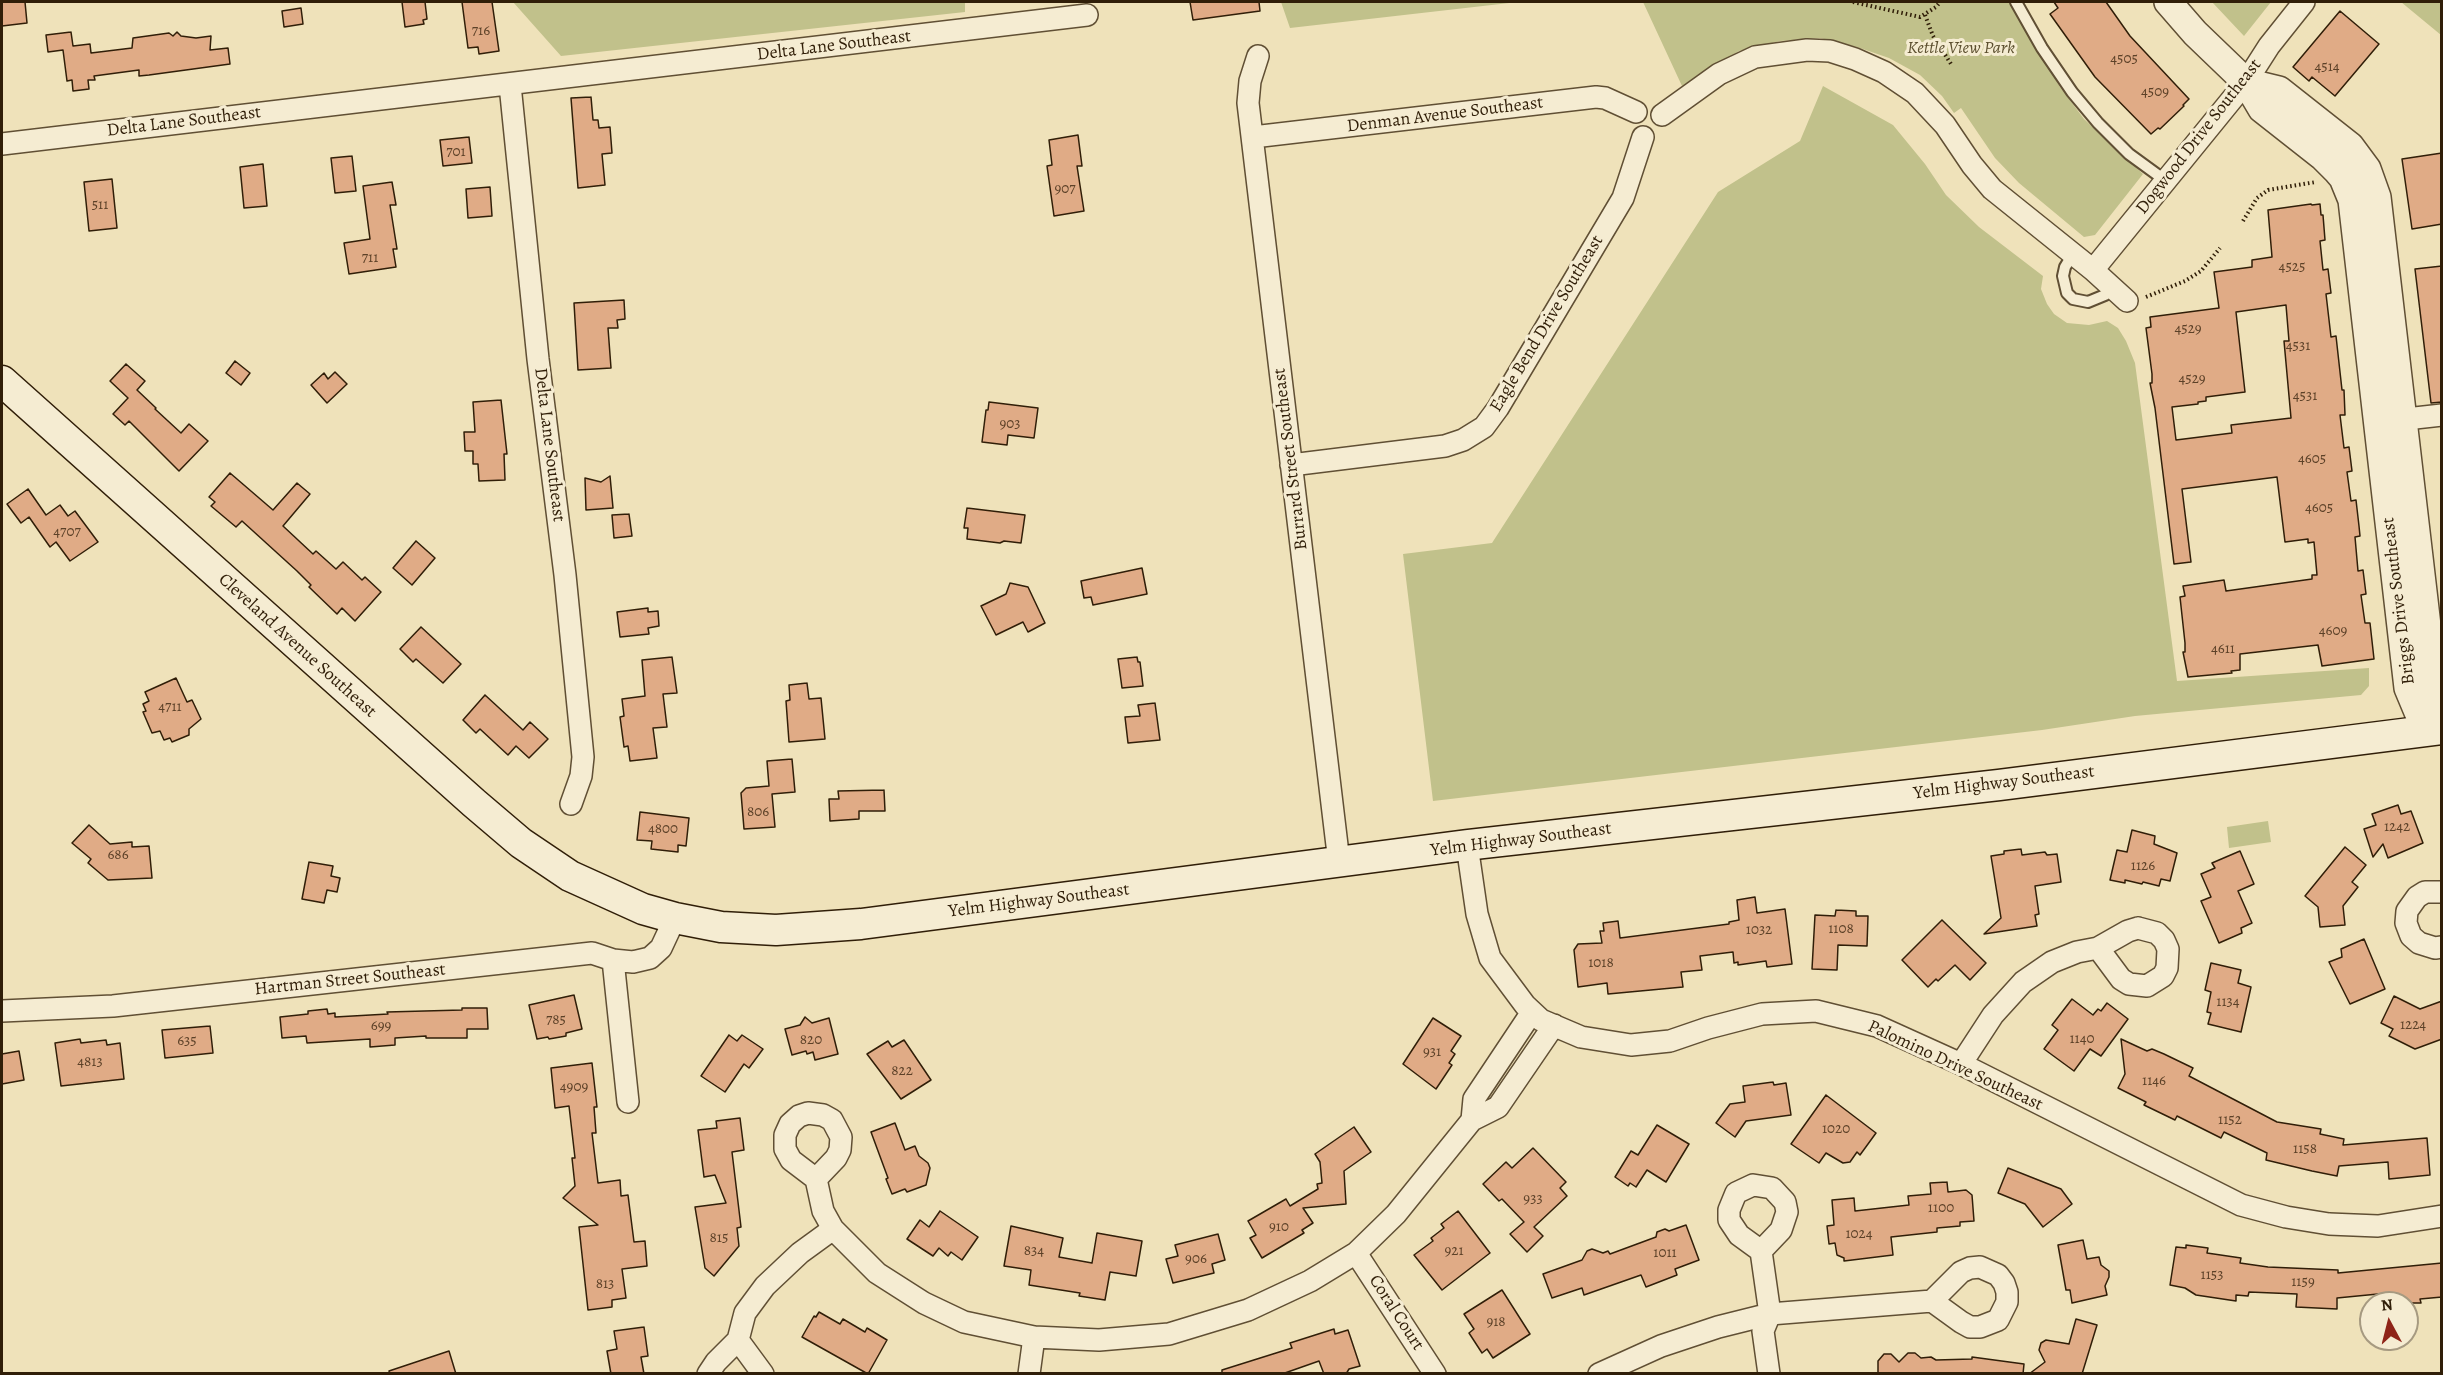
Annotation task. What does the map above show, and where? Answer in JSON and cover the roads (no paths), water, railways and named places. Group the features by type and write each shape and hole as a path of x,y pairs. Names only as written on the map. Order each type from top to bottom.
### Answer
{"main road":[{"name":"Cleveland Avenue Southeast","path":"2,381 521,843 570,876 605,893"},
{"name":"Yelm Highway Southeast","path":"605,893 643,909 721,927 776,930 861,924 1467,845 2000,785 2434,730"}],"street":[{"name":"Briggs Drive Southeast","path":"2168,2 2195,33 2246,82 2262,109 2323,157 2343,178 2352,200 2391,421 2408,688 2434,730"},
{"name":"Dogwood Drive Southeast","path":"2093,270 2246,82 2269,46 2304,2"},
{"name":"Delta Lane Southeast","path":"2,144 1087,15"},
{"path":"1662,115 1719,74 1755,57 1791,51 1830,51 1884,72 1915,93 1945,125 1972,165 1992,189 2093,270 2129,295"},
{"name":"Burrard Street Southeast","path":"1258,56 1249,91 1252,137 1339,862"},
{"name":"Delta Lane Southeast","path":"510,85 583,757 581,777 571,804"},
{"name":"Denman Avenue Southeast","path":"1252,137 1596,97 1605,98 1636,112"},
{"path":"1647,106 1658,110 1662,115 1664,121 1660,133 1649,138 1643,137 1634,129 1633,117 1636,112 1647,106"},
{"name":"Eagle Bend Drive Southeast","path":"1292,465 1445,446 1463,440 1484,427 1498,408 1623,198 1643,137"},
{"path":"2391,421 2442,415"},
{"name":"Palomino Drive Southeast","path":"1467,845 1477,914 1490,958 1532,1012 1541,1020 1581,1037 1631,1046 1670,1041 1762,1014 1816,1011 1877,1026 1960,1064 2241,1205 2286,1217 2328,1224 2378,1226 2442,1216"},
{"path":"2442,892 2425,892 2417,897 2407,911 2406,923 2411,936 2419,943 2435,948 2442,946"},
{"name":"Hartman Street Southeast","path":"2,1011 113,1006 592,953 614,960 633,962 650,958 661,948 675,918"},
{"path":"1960,1064 1993,1014 2023,982 2052,962 2076,952 2098,948"},
{"path":"614,960 628,1102"},
{"path":"1472,1119 1474,1099 1532,1012"},
{"path":"816,1179 823,1211 833,1229 877,1273 924,1303 964,1322 1034,1337 1099,1340 1169,1334 1248,1310 1310,1281 1356,1253 1396,1214 1472,1119 1498,1107 1554,1025"},
{"path":"708,1374 716,1362 738,1340 745,1313 765,1286 800,1253 833,1229"},
{"path":"1761,1251 1770,1314 1763,1331 1769,1374"},
{"name":"Coral Court","path":"1356,1253 1436,1374"},
{"path":"1599,1374 1661,1346 1718,1327 1770,1314 1932,1301"},
{"path":"1029,1374 1034,1337"},
{"path":"738,1340 763,1374"}],"lane":[{"path":"2016,2 2042,48 2085,107 2129,154 2166,181"},
{"path":"2073,254 2065,267 2063,276 2067,293 2073,298 2088,302 2105,295 2129,295"}],"park label":[{"name":"Kettle View Park","path":"1961,49"}]}
